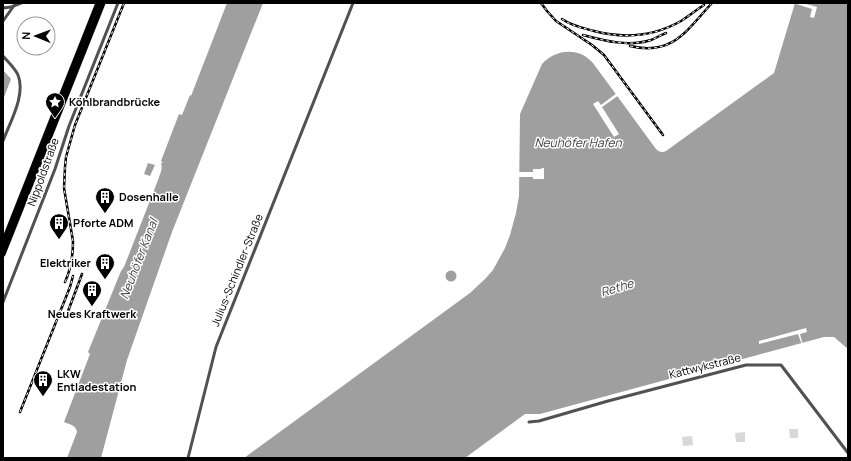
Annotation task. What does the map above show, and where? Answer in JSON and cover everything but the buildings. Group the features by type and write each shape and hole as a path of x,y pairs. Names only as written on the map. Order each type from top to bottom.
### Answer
{"main road":[{"path":"3,244 98,3"},
{"path":"3,254 103,3"}],"street":[{"path":"9,3 13,7"},
{"path":"3,8 13,7 21,3"},
{"name":"Nippoldstraße","path":"3,302 55,169 69,126 118,3"},
{"name":"Julius-Schindler-Straße","path":"188,458 216,347 353,3"},
{"path":"3,20 13,7"},
{"path":"3,56 12,65 18,75 21,88 19,100 3,141"},
{"name":"Kattwykstraße","path":"529,422 539,421 608,401 746,365 781,365 848,453"}],"shaded area":[{"path":"789,429 798,429 798,438 790,438"},
{"path":"745,432 745,442 736,442 735,433"},
{"path":"692,436 693,445 683,446 682,437"}],"water":[{"name":"Neuhöfer Kanal","path":"227,3 263,3 172,232 127,360 101,458 67,458 77,432 74,426 64,422 90,354 88,352 121,271 124,267 158,180 162,165 161,163 163,163 161,161 179,114 182,115 190,95 191,96"},
{"path":"795,3 848,3 848,349 834,337 824,337 540,414 525,414 465,458 244,458 470,293 493,270 510,235 519,196 520,114 542,64 546,60 555,54 566,52 577,53 587,58 593,63 656,149 663,152 774,73"},
{"path":"3,70 11,79 3,100"},
{"path":"148,163 155,165 150,176 144,174"},
{"path":"451,270 455,272 457,276 455,280 451,282 447,280 445,276 447,272"}],"pier":[{"path":"793,3 803,3 817,7 814,18 810,17 812,9"},
{"path":"617,93 619,95 602,107 619,134 614,137 593,104 598,101 601,105"},
{"path":"544,168 544,179 518,177 518,172 533,172 533,169"},
{"path":"806,328 807,332 800,334 803,345 798,334 759,344 759,341"}],"railway":[{"path":"65,282 69,272 73,251 73,241 64,188 66,157 75,125 124,3"},
{"path":"541,3 556,21 592,45 604,55 663,135"},
{"path":"630,46 645,48 668,44 686,32 712,3"},
{"path":"562,19 578,26 605,34 628,36 639,35 660,30 681,21 704,5"},
{"path":"583,35 608,41 634,43 651,40 666,33"},
{"path":"67,314 82,274"},
{"path":"20,412 73,276"}],"place":[{"name":"Köhlbrandbrücke","path":"55,119"},
{"name":"Dosenhalle","path":"105,214"},
{"name":"Pforte ADM","path":"59,240"},
{"name":"Elektriker","path":"105,280"},
{"name":"Neues Kraftwerk","path":"92,307"},
{"name":"LKW Entladestation","path":"43,397"}],"water label":[{"name":"Neuhöfer Hafen","path":"578,143"},
{"name":"Rethe","path":"617,288"}]}
